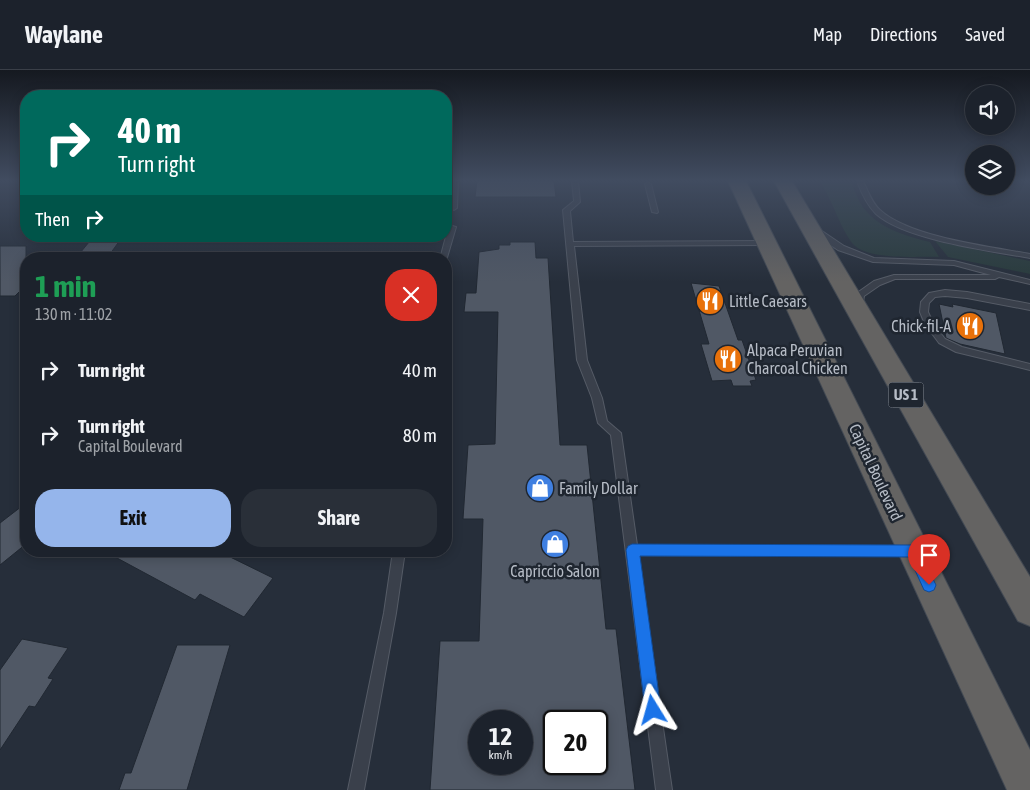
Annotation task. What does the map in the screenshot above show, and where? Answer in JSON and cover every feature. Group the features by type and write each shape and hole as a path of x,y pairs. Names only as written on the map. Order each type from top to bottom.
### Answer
{"highway":[{"name":"Capital Boulevard","path":"753,215 1028,790"},
{"name":"US 1","path":"803,215 1030,609"}],"lane":[{"path":"567,215 582,360 597,398 603,423 616,433 664,790"},
{"path":"882,215 907,228 956,241 1030,256"},
{"path":"810,226 841,248 873,260 954,263 1030,282"},
{"path":"570,244 767,243"},
{"path":"858,310 860,295 884,279 915,276 1014,278"},
{"path":"1030,307 945,292 932,295 925,302 924,312 929,324 942,341 951,346 978,355 1030,367"},
{"path":"632,550 913,551"},
{"path":"356,790 390,612 398,557"}],"shaded area":[{"path":"837,215 870,215 896,232 930,242 939,257 906,257 869,253 859,249 852,243"},
{"path":"935,241 1030,261 1030,274 948,257"}],"building":[{"path":"89,242 119,242 111,252 81,252"},
{"path":"510,242 535,242 536,258 548,258 560,445 587,445 606,629 616,629 635,790 430,790 440,641 479,641 483,519 463,519 468,445 495,444 498,312 464,312 466,293 476,293 479,252 499,249 499,245 510,245"},
{"path":"0,246 26,246 26,252 20,252 20,291 15,296 0,296"},
{"path":"691,283 719,286 738,340 742,340 756,380 750,381 752,386 733,386 731,380 712,381 701,344 709,344"},
{"path":"939,304 953,307 952,304 996,313 1005,354 960,344 946,338"},
{"path":"20,508 20,549 0,565 0,523"},
{"path":"115,557 230,557 273,578 244,617 200,594 195,600"},
{"path":"22,639 68,648 48,678 53,679 35,707 29,706 0,750 0,670"},
{"path":"177,645 230,645 187,790 119,790 125,773 131,773"}],"place":[{"name":"Little Caesars","path":"710,301"},
{"name":"Chick-fil-A","path":"970,326"},
{"name":"Alpaca Peruvian Charcoal Chicken","path":"728,359"},
{"name":"Family Dollar","path":"540,488"},
{"name":"Capriccio Salon","path":"555,544"}],"route":[{"path":"653,710 632,550 913,551 929,585"}]}
